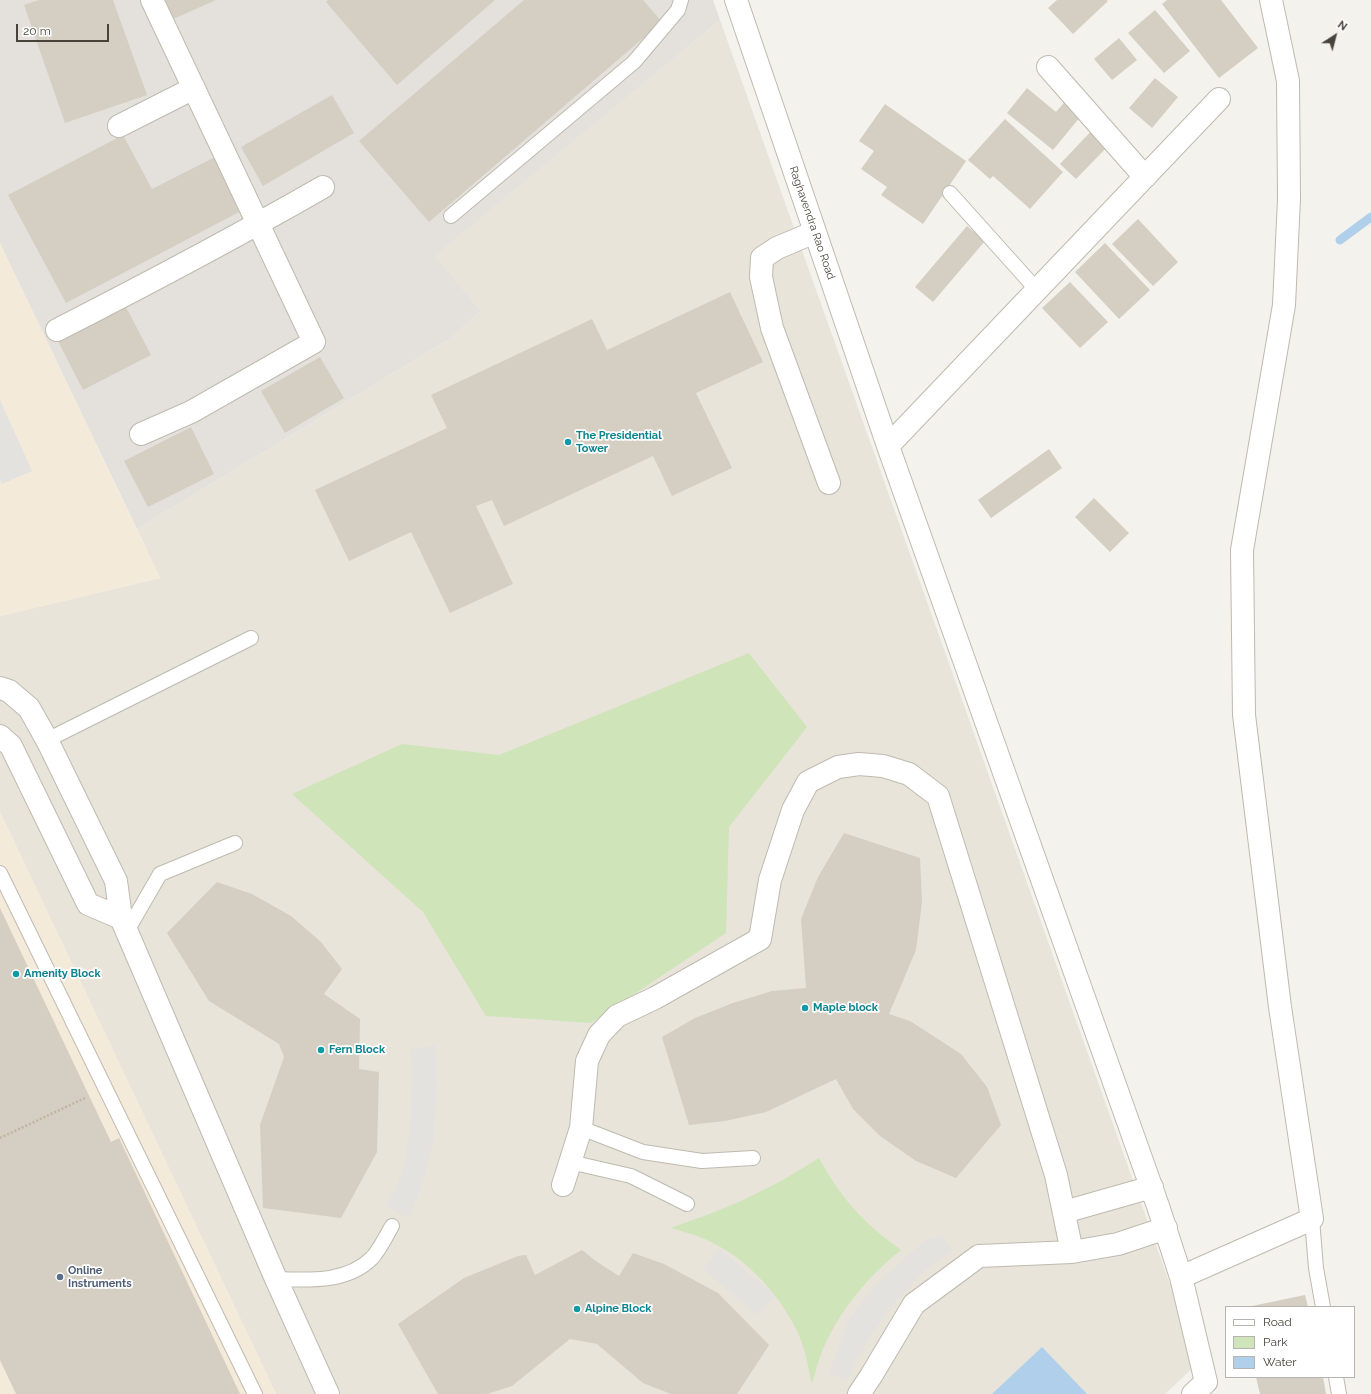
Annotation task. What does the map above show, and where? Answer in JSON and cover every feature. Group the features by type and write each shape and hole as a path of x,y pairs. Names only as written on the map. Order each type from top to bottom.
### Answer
{"street":[{"path":"141,434 191,412 314,342 152,0"},
{"name":"Raghavendra Rao Road","path":"736,0 888,446 1166,1228 1181,1277 1203,1390"},
{"path":"1181,1277 1312,1219 1280,1007 1244,715 1242,550 1284,305 1289,200 1288,81 1271,0"},
{"path":"1048,67 1145,177"},
{"path":"120,126 194,88"},
{"path":"888,446 1220,99"},
{"path":"57,330 150,283 323,187"},
{"path":"815,232 777,248 762,258 761,277 772,328 829,484"},
{"path":"0,688 9,691 29,708 47,740 116,881 124,925 276,1279 328,1394"},
{"path":"0,736 11,746 88,904 124,925"},
{"path":"563,1185 580,1128 587,1061 599,1035 617,1016 655,998 760,939 770,880 793,810 808,782 838,767 860,764 883,766 909,774 938,796 1056,1175 1072,1252"},
{"path":"1064,1212 1152,1187"},
{"path":"858,1394 871,1376 914,1304 979,1256 1072,1252 1118,1244 1166,1228"}],"lane":[{"path":"451,216 634,62 678,10 681,0"},
{"path":"950,193 1037,290"},
{"path":"47,740 251,638"},
{"path":"124,925 160,874 235,843"},
{"path":"0,873 255,1394"},
{"path":"580,1128 644,1152 702,1161 753,1158"},
{"path":"570,1162 631,1176 687,1204"},
{"path":"1312,1219 1316,1268 1323,1306"},
{"path":"276,1279 316,1281 354,1272 372,1257 392,1226"},
{"path":"1336,1378 1339,1394"}],"path":[{"path":"0,1138 106,1089"}],"shaded area":[{"path":"0,0 713,0 720,20 434,256 481,311 449,339 137,529 0,243"},
{"path":"720,20 1198,1363 1165,1394 276,1394 0,812 0,616 160,578 137,529 449,339 481,311 433,256"},
{"path":"0,243 160,578 0,616"},
{"path":"0,400 32,471 2,484 0,480"},
{"path":"0,812 276,1394 0,1394"},
{"path":"435,1045 437,1082 433,1142 421,1188 409,1218 386,1207 403,1172 410,1128 412,1067 410,1050"},
{"path":"941,1235 952,1251 924,1271 892,1306 872,1334 857,1359 847,1382 830,1373 837,1349 849,1320 872,1289 926,1240"},
{"path":"720,1249 775,1296 758,1315 703,1269"}],"green space":[{"path":"749,653 807,727 729,827 726,933 591,1023 486,1016 423,912 292,794 402,744 499,755"},
{"path":"819,1158 836,1186 854,1209 875,1230 901,1250 876,1272 854,1297 845,1310 821,1354 812,1384 800,1337 789,1316 768,1287 743,1262 728,1252 697,1236 671,1228 741,1201 777,1183"}],"water":[{"path":"1042,1347 1087,1394 992,1394"}],"building":[{"path":"39,0 113,0 147,95 65,123 24,5"},
{"path":"163,0 216,0 171,20"},
{"path":"328,0 495,0 397,85 326,2"},
{"path":"524,0 643,0 662,22 429,222 359,141"},
{"path":"1057,0 1108,1 1073,34 1048,8"},
{"path":"1167,0 1221,0 1258,48 1219,78 1162,4"},
{"path":"1155,10 1190,51 1164,73 1128,33"},
{"path":"1119,38 1137,60 1112,80 1094,59"},
{"path":"1155,78 1178,97 1152,128 1129,108"},
{"path":"1027,88 1056,112 1068,98 1085,111 1053,150 1007,113"},
{"path":"332,95 354,133 263,186 241,147"},
{"path":"885,104 966,161 923,224 881,195 887,187 861,169 874,151 859,141"},
{"path":"1005,119 1063,172 1030,209 993,176 990,179 968,160"},
{"path":"1095,127 1111,143 1076,179 1060,164"},
{"path":"123,135 152,189 215,157 243,210 66,303 8,195"},
{"path":"1138,219 1178,262 1153,286 1112,244"},
{"path":"967,226 985,241 933,302 915,287"},
{"path":"1105,243 1150,290 1119,319 1075,272"},
{"path":"1070,282 1108,322 1080,348 1042,308"},
{"name":"The Presidential Tower","path":"730,292 763,362 696,393 732,468 672,496 653,456 504,526 492,500 476,506 513,584 450,613 411,532 349,561 315,490 447,428 431,395 592,319 607,350"},
{"path":"126,307 151,355 83,390 58,341"},
{"path":"320,357 344,398 285,433 261,391"},
{"path":"191,427 214,474 148,507 124,461"},
{"path":"1049,449 1062,468 991,518 978,500"},
{"path":"1094,498 1129,533 1110,552 1075,517"},
{"name":"Maple block","path":"844,833 920,858 922,902 916,950 889,1014 910,1021 961,1054 987,1087 1001,1125 956,1178 916,1161 880,1136 853,1109 836,1079 766,1112 725,1121 689,1125 662,1037 695,1018 733,1003 772,991 806,988 801,919 818,877"},
{"name":"Fern Block","path":"217,882 252,894 291,916 321,942 342,969 324,994 360,1019 359,1069 379,1072 377,1152 341,1218 263,1208 260,1125 284,1057 279,1044 209,1001 167,933"},
{"path":"0,908 111,1142 119,1138 240,1394 16,1394 0,1360"},
{"name":"Alpine Block","path":"582,1250 619,1276 633,1253 664,1264 718,1293 769,1345 737,1394 671,1394 643,1383 597,1344 570,1339 512,1386 487,1394 438,1394 398,1324 464,1278 518,1256 526,1255 535,1275"},
{"path":"1305,1295 1308,1306 1252,1306"},
{"path":"1256,1378 1323,1378 1326,1394 1260,1394"}],"waterway":[{"path":"1340,240 1371,217"}],"place":[{"name":"The Presidential Tower","path":"568,442"},
{"name":"Amenity Block","path":"16,974"},
{"name":"Maple block","path":"805,1008"},
{"name":"Fern Block","path":"321,1050"},
{"name":"Online Instruments","path":"60,1277"},
{"name":"Alpine Block","path":"577,1309"}]}
